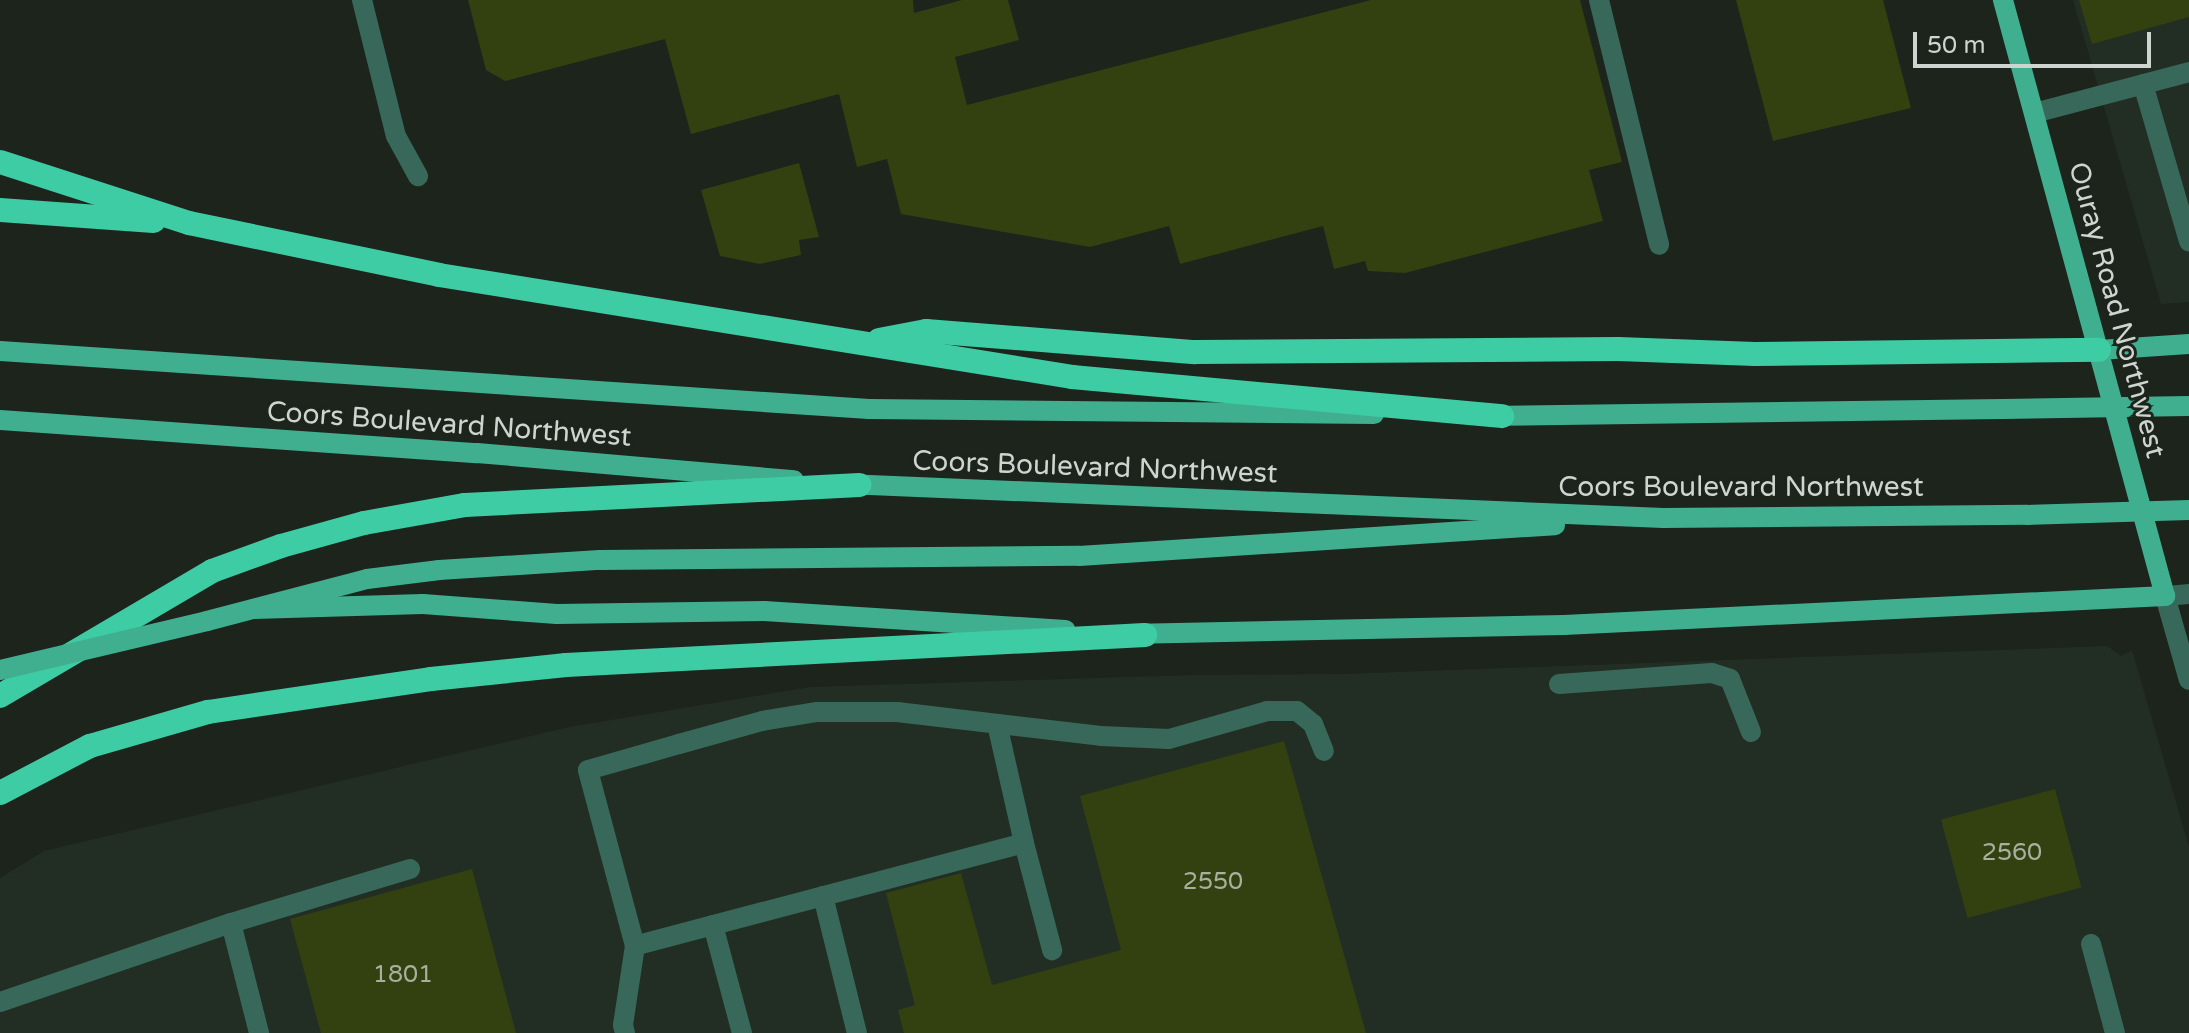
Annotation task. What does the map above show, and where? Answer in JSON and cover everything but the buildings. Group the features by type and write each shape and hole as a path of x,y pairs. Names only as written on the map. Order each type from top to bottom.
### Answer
{"highway":[{"path":"0,162 189,223 439,275 1072,377 1502,416"},
{"path":"0,210 189,223"},
{"path":"861,344 926,331 1195,352 1618,349 1755,354 2099,350"},
{"path":"0,696 212,571 281,546 364,523 465,505 859,485"},
{"path":"0,793 90,746 208,712 431,679 566,665 1145,635"}],"main road":[{"name":"Ouray Road Northwest","path":"2003,0 2165,596"},
{"path":"2099,350 2189,344"},
{"name":"Coors Boulevard Northwest","path":"0,351 869,409 1502,416 2189,406"},
{"name":"Coors Boulevard Northwest","path":"0,420 477,453 859,485 1663,518 2027,515 2189,510"},
{"path":"0,670 367,579 439,570 600,560 1079,556 1663,518"},
{"path":"254,609 423,604 557,614 764,611 1145,635 1564,625 2165,596"}],"street":[{"path":"362,0 396,136 418,176"},
{"path":"1599,0 1659,245"},
{"path":"2034,113 2189,72"},
{"path":"2143,84 2189,241"},
{"path":"2165,596 2189,594"},
{"name":"Ouray Road Northwest","path":"2165,596 2189,680"},
{"path":"1559,684 1712,673 1730,679 1751,732"},
{"path":"625,1033 623,1025 635,946 588,770 762,721 817,712 897,712 1169,739 1267,711 1297,711 1313,724 1324,751"},
{"path":"997,724 1052,950"},
{"path":"635,946 1024,843"},
{"path":"0,1002 231,923 410,869"},
{"path":"823,896 857,1033"},
{"path":"231,923 259,1033"},
{"path":"713,925 742,1033"},
{"path":"2091,944 2115,1033"}],"shaded area":[{"path":"2073,0 2189,0 2189,302 2161,304"},
{"path":"2107,646 2121,656 2132,650 2189,847 2189,1033 0,1033 0,878 44,851 569,727 811,687 1195,675 1345,674"}]}
